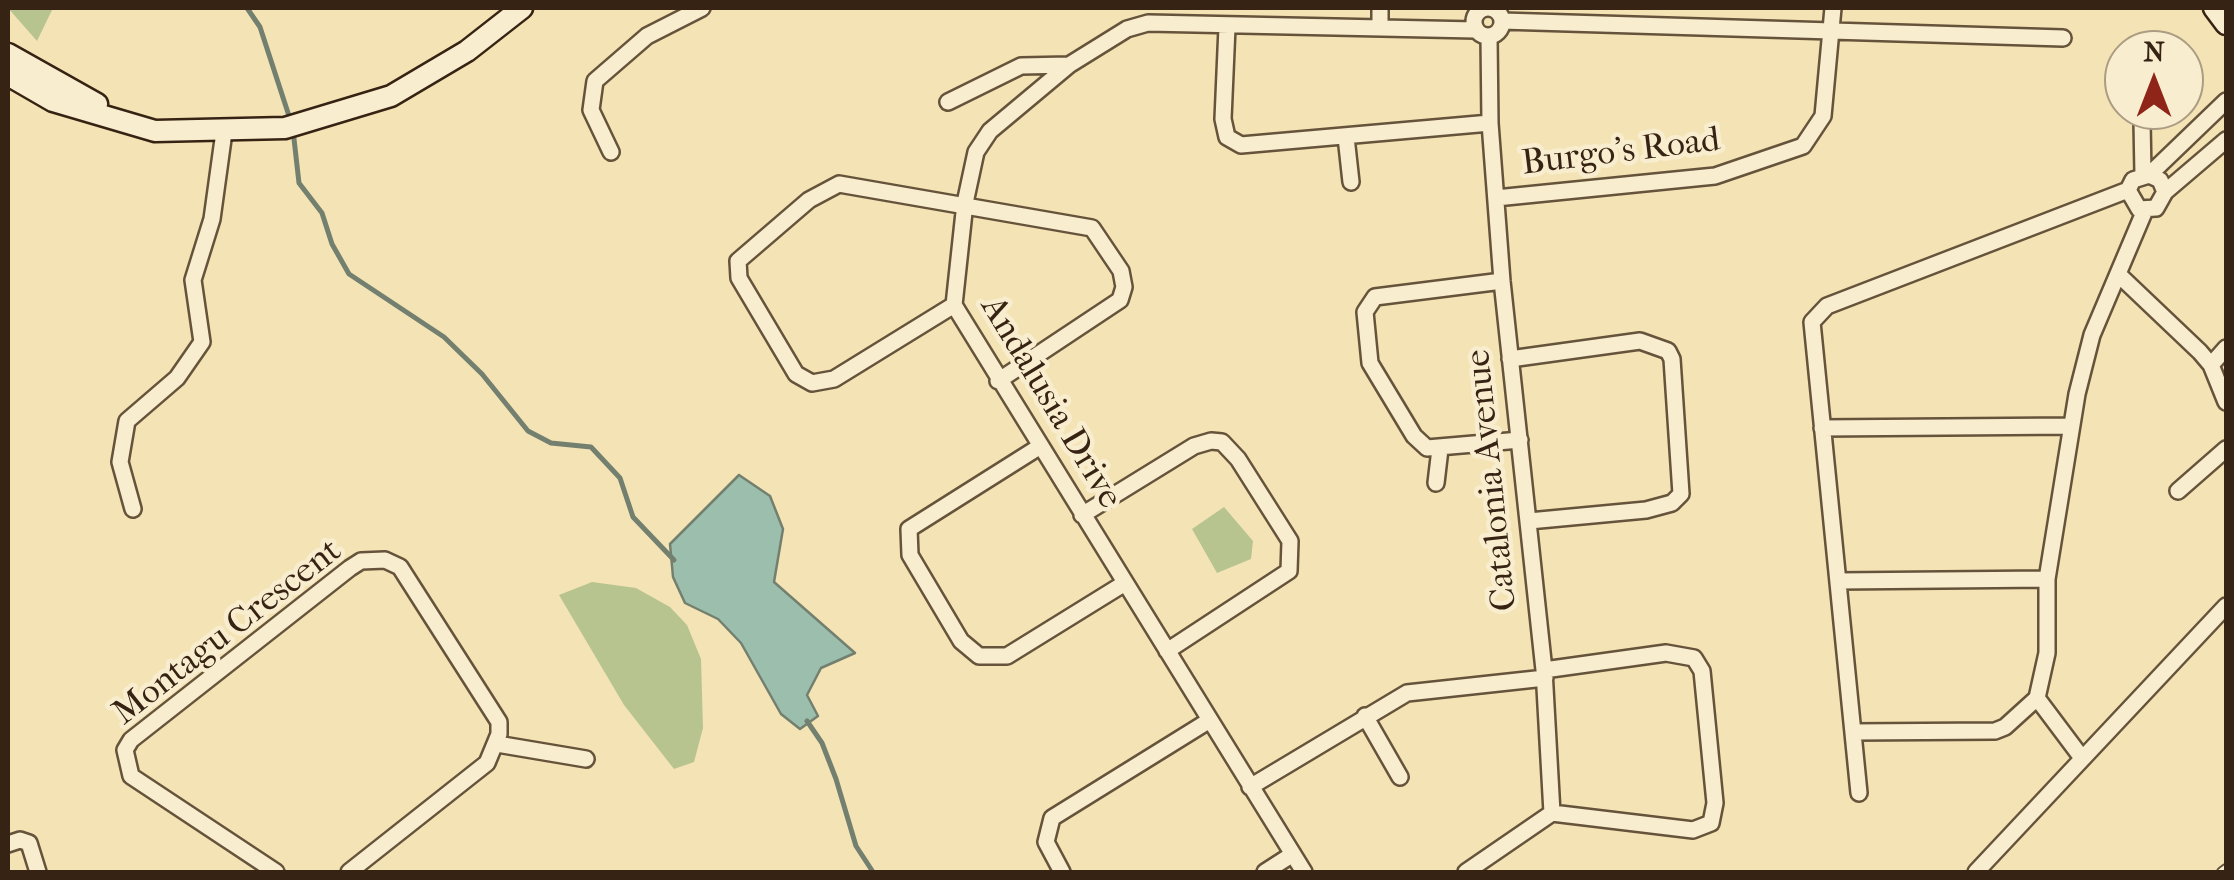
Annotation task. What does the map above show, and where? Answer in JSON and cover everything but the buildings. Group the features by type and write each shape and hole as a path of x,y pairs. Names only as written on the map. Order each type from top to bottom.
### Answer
{"street":[{"path":"8,75 54,101 97,117 155,131 285,128 316,122 391,96 430,76 522,8"},
{"path":"611,152 591,110 595,81 647,36 702,8"},
{"path":"1380,8 1380,28"},
{"path":"1502,21 1498,32 1482,33 1477,12 1489,8 1502,21 1670,16 2063,38"},
{"name":"Burgo's Road","path":"1496,198 1715,176 1793,152 1810,141 1823,116 1832,8"},
{"path":"2214,8 2226,24"},
{"name":"Andalusia Drive","path":"1304,872 954,305 964,203 976,152 990,130 1068,65 1148,16 1227,27 1482,33"},
{"path":"1227,27 1223,119 1232,142 1256,146 1490,123"},
{"name":"Catalonia Avenue","path":"1482,33 1502,281 1544,674 1552,813"},
{"path":"8,54 82,98 190,130"},
{"path":"948,102 1021,66 1068,65"},
{"path":"1859,793 1812,322 1821,308 2128,190 2226,101"},
{"path":"2213,112 2226,124"},
{"path":"2143,130 2146,174"},
{"path":"133,509 120,462 128,422 177,378 202,342 194,280 212,219 224,132"},
{"path":"1346,138 1351,182"},
{"path":"2128,190 2134,206 2156,208 2164,192 2226,140"},
{"path":"2146,174 2160,180 2164,192"},
{"path":"954,305 826,384 812,384 796,374 737,271 738,261 754,243 825,188 839,184 1092,228 1111,250 1124,282 1114,305 998,381"},
{"path":"1853,732 1995,731 2006,728 2037,698 2046,653 2047,579 2071,426 2092,336 2145,210"},
{"path":"2120,275 2212,365 2226,402"},
{"path":"1502,281 1382,294 1365,312 1370,363 1419,443 1440,449 1520,440"},
{"path":"1510,359 1640,341 1668,351 1672,359 1681,494 1672,503 1646,510 1529,521"},
{"path":"2212,365 2226,348"},
{"path":"1822,428 2071,426"},
{"path":"1082,515 1194,446 1222,442 1290,541 1289,571 1167,652"},
{"path":"1039,447 909,529 910,555 961,641 978,656 1007,656 1125,584"},
{"path":"1436,484 1440,449"},
{"path":"2178,492 2226,449"},
{"name":"Montagu Crescent","path":"276,872 131,776 125,750 131,740 360,561 385,560 400,567 499,722 497,744"},
{"path":"1838,580 2047,579"},
{"path":"1976,872 2226,606"},
{"path":"1250,787 1365,716 1417,690 1666,653 1694,658 1702,671 1715,802 1711,823 1693,830 1552,813 1484,868 1466,872"},
{"path":"2037,698 2082,758"},
{"path":"1365,716 1400,777"},
{"path":"1062,872 1046,842 1052,818 1210,720"},
{"path":"349,872 487,763 497,744 586,759"},
{"path":"8,844 20,840 28,843 38,872"},
{"path":"1264,872 1294,854"}],"green space":[{"path":"8,8 53,8 37,41"},
{"path":"1224,507 1253,541 1251,559 1217,573 1192,529"},
{"path":"592,582 636,588 670,607 687,625 701,659 703,728 694,762 674,769 624,705 559,595"}],"shaded area":[{"path":"739,475 770,496 783,529 774,582 855,653 821,668 807,695 818,716 800,729 781,714 741,643 718,619 685,603 673,577 670,544"}],"waterway":[{"path":"247,8 260,27 290,119"},
{"path":"293,130 299,183 322,213 332,244 349,274 444,337 482,374 528,431 551,443 591,447 620,478 633,517 674,560"},
{"path":"807,721 822,743 856,846 873,872"}]}
